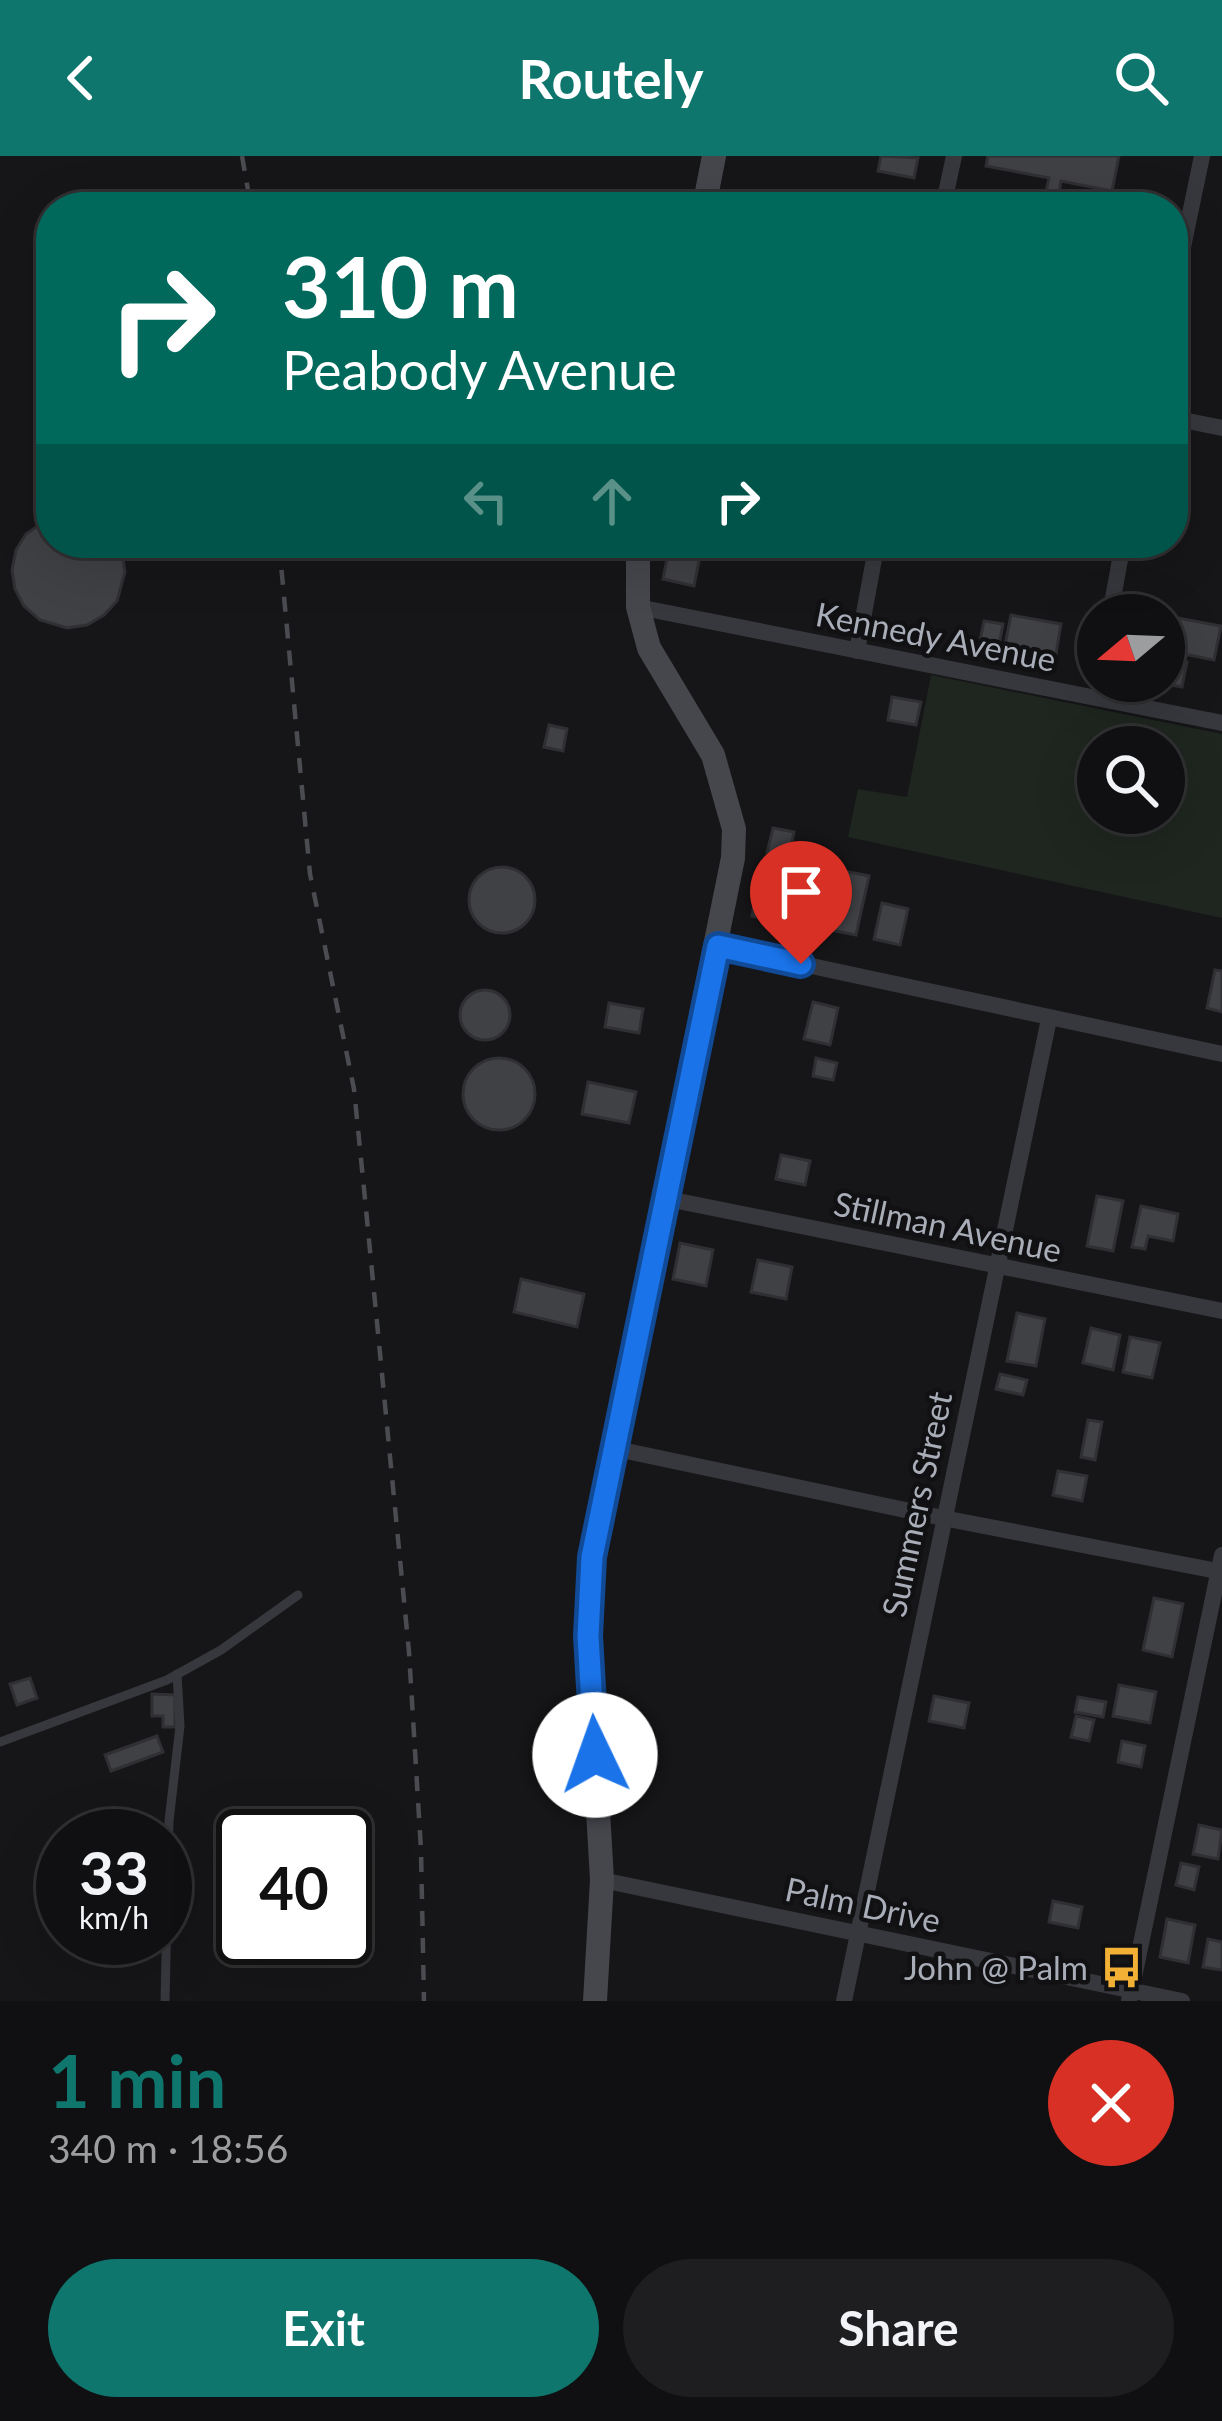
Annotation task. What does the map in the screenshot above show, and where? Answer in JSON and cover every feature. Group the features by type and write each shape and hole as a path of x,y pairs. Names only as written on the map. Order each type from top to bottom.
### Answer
{"street":[{"path":"707,192 714,156"},
{"path":"946,192 953,156"},
{"path":"1188,223 1202,156"},
{"path":"1188,421 1222,428"},
{"path":"595,2001 602,1880 588,1636 592,1557 718,946 734,829 712,755 649,648 638,607 637,558"},
{"path":"857,651 874,558"},
{"path":"1114,594 1120,558"},
{"name":"Kennedy Avenue","path":"638,607 1077,695"},
{"name":"Kennedy Avenue","path":"1114,702 1222,723"},
{"path":"718,946 1222,1054"},
{"name":"Summers Street","path":"844,2001 1048,1019"},
{"name":"Stillman Avenue","path":"664,1198 1222,1311"},
{"path":"612,1448 943,1518 1221,1566 1130,1996"},
{"name":"Palm Drive","path":"602,1880 1130,1996 1182,2001"}],"lane":[{"path":"0,1742 178,1674 298,1595"},
{"path":"165,2001 169,1820 180,1726 178,1674"}],"shaded area":[{"path":"931,675 1183,726 1077,726 1077,834 1185,834 1185,726 1222,734 1222,918 848,837 858,789 907,797"}],"building":[{"path":"881,156 918,158 914,178 878,171"},
{"path":"988,156 1119,156 1112,191 1061,181 1059,192 1046,192 1049,178 986,166"},
{"path":"36,527 36,558 123,558 125,572 117,601 87,625 67,628 40,620 24,606 15,589 16,550"},
{"path":"667,558 700,558 694,586 663,579"},
{"path":"1011,615 1061,624 1055,660 1004,650"},
{"path":"1185,619 1221,626 1214,660 1185,654"},
{"path":"984,621 1003,624 999,645 980,641"},
{"path":"892,697 921,702 916,725 888,720"},
{"path":"549,725 567,729 563,751 544,747"},
{"path":"773,828 794,832 789,857 767,853"},
{"path":"502,867 525,877 535,900 525,923 502,933 479,923 469,900 479,877"},
{"path":"844,871 869,876 856,935 831,930"},
{"path":"759,877 786,882 778,921 752,916"},
{"path":"803,881 828,886 820,927 795,922"},
{"path":"882,903 908,909 900,945 874,939"},
{"path":"1215,970 1222,971 1222,1012 1207,1008"},
{"path":"485,990 503,997 510,1015 503,1033 485,1040 467,1033 460,1015 467,997"},
{"path":"813,1002 838,1008 830,1045 804,1039"},
{"path":"609,1003 643,1009 639,1033 605,1027"},
{"path":"499,1058 525,1068 535,1094 525,1120 499,1130 473,1120 463,1094 473,1068"},
{"path":"816,1058 837,1063 833,1080 813,1076"},
{"path":"588,1082 636,1092 629,1123 582,1114"},
{"path":"781,1155 810,1161 805,1185 776,1179"},
{"path":"1097,1196 1123,1201 1113,1251 1087,1246"},
{"path":"1141,1206 1178,1214 1173,1241 1148,1236 1145,1249 1132,1247"},
{"path":"680,1243 713,1250 706,1286 673,1279"},
{"path":"758,1260 792,1267 786,1299 751,1292"},
{"path":"521,1279 584,1294 577,1327 514,1312"},
{"path":"1017,1313 1045,1319 1036,1366 1007,1361"},
{"path":"1091,1328 1120,1335 1113,1370 1083,1363"},
{"path":"1130,1337 1160,1343 1152,1378 1123,1372"},
{"path":"1000,1374 1027,1380 1023,1395 996,1389"},
{"path":"1088,1420 1102,1422 1095,1460 1081,1457"},
{"path":"1058,1471 1087,1476 1082,1501 1053,1495"},
{"path":"1154,1598 1183,1604 1172,1657 1143,1650"},
{"path":"30,1678 37,1698 17,1705 10,1684"},
{"path":"1119,1685 1156,1692 1150,1723 1113,1716"},
{"path":"152,1694 175,1695 175,1727 163,1727 163,1716 152,1716"},
{"path":"934,1696 969,1703 964,1728 929,1721"},
{"path":"1078,1697 1106,1702 1103,1717 1075,1712"},
{"path":"1076,1716 1094,1720 1089,1741 1071,1737"},
{"path":"157,1736 163,1752 111,1771 105,1755"},
{"path":"1122,1741 1145,1746 1141,1767 1118,1762"},
{"path":"1199,1825 1222,1830 1218,1859 1193,1854"},
{"path":"1181,1863 1199,1867 1194,1890 1176,1885"},
{"path":"1053,1901 1082,1907 1078,1928 1049,1922"},
{"path":"1167,1919 1195,1925 1188,1963 1160,1957"},
{"path":"1208,1939 1222,1942 1222,1970 1203,1967"}],"railway":[{"path":"242,156 248,192"},
{"path":"280,558 310,874 354,1089 365,1199 409,1652 424,2001"}],"place":[{"name":"John @ Palm","path":"1122,1967"}],"route":[{"path":"595,1755 588,1636 592,1557 718,946 801,964"}]}
